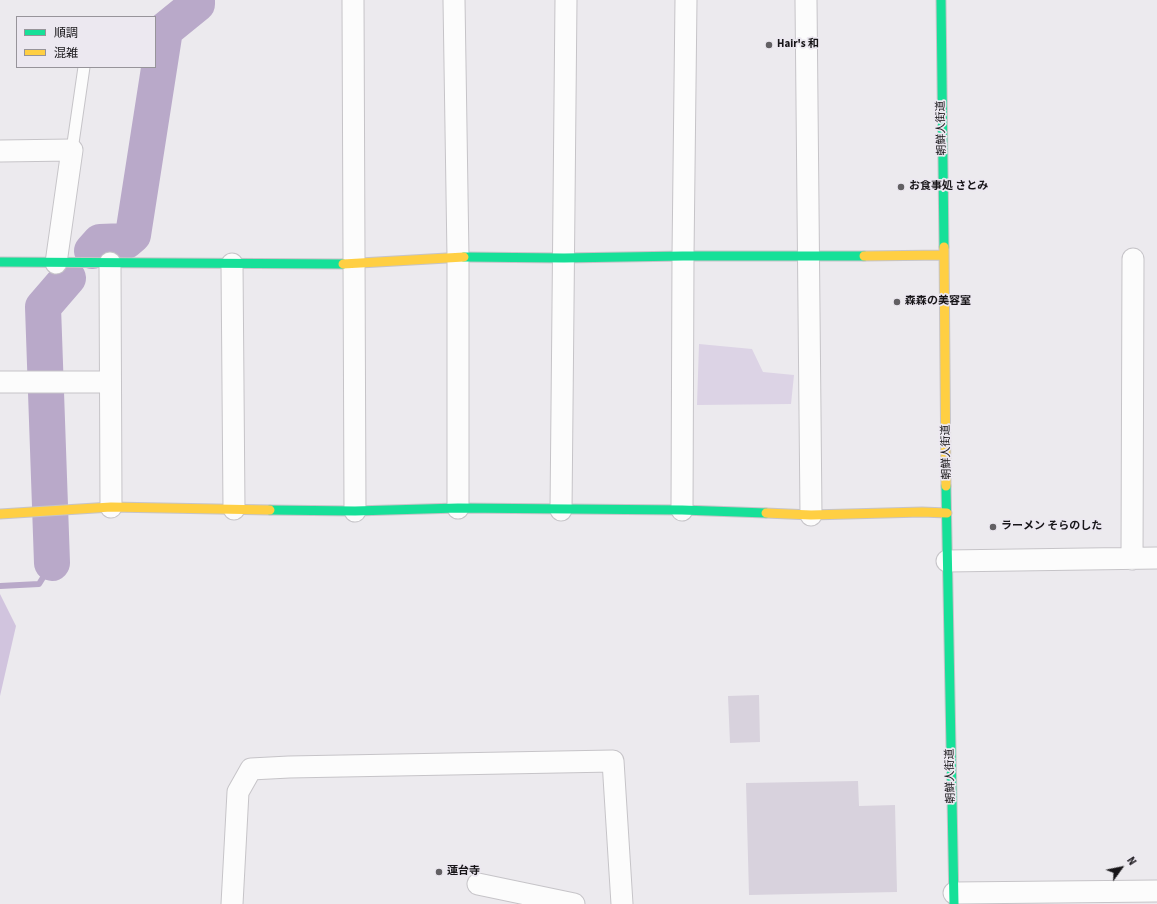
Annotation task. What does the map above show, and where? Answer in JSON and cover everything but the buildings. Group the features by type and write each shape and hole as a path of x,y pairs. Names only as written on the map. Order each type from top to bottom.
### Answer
{"street":[{"path":"353,0 355,511"},
{"path":"454,0 458,257 458,508"},
{"path":"561,510 566,0"},
{"path":"682,510 686,0"},
{"path":"806,0 807,257 811,515"},
{"name":"朝鮮人街道","path":"941,0 947,561 954,898"},
{"path":"0,151 72,150 56,263"},
{"path":"0,262 354,264 458,257 807,257 944,255"},
{"path":"1132,559 1133,259"},
{"path":"110,263 111,507"},
{"path":"232,264 234,509"},
{"path":"0,382 110,382"},
{"path":"0,514 111,507 355,511 458,508 682,510 811,515 922,512 947,513"},
{"path":"947,561 1157,558"},
{"path":"232,904 238,792 251,769 289,766 613,761 622,904"},
{"path":"478,884 574,904"},
{"path":"954,898 1157,891"}],"lane":[{"path":"72,150 84,68"}],"shaded area":[{"path":"699,344 752,349 763,372 794,375 791,404 697,405"},
{"path":"0,594 16,626 0,696"}],"waterway":[{"path":"92,251 100,242 126,241 133,235 165,30 197,4 197,0"},
{"path":"52,563 43,307 68,278"},
{"path":"0,586 39,584 52,563"}],"traffic: fast":[{"path":"941,0 944,247"},
{"path":"464,257 564,258 683,256 864,256"},
{"path":"0,262 343,264"},
{"path":"946,486 954,904"},
{"path":"270,510 355,511 458,508 682,510 766,513"}],"traffic: slow":[{"path":"944,247 946,486"},
{"path":"864,256 944,255"},
{"path":"343,264 464,257"},
{"path":"0,514 111,507 270,510"},
{"path":"766,513 811,515 922,512 947,513"}],"place":[{"name":"Hair's 和","path":"769,45"},
{"name":"お食事処 さとみ","path":"901,187"},
{"name":"森森の美容室","path":"897,302"},
{"name":"ラーメン そらのした","path":"993,527"},
{"name":"蓮台寺","path":"439,872"}]}
